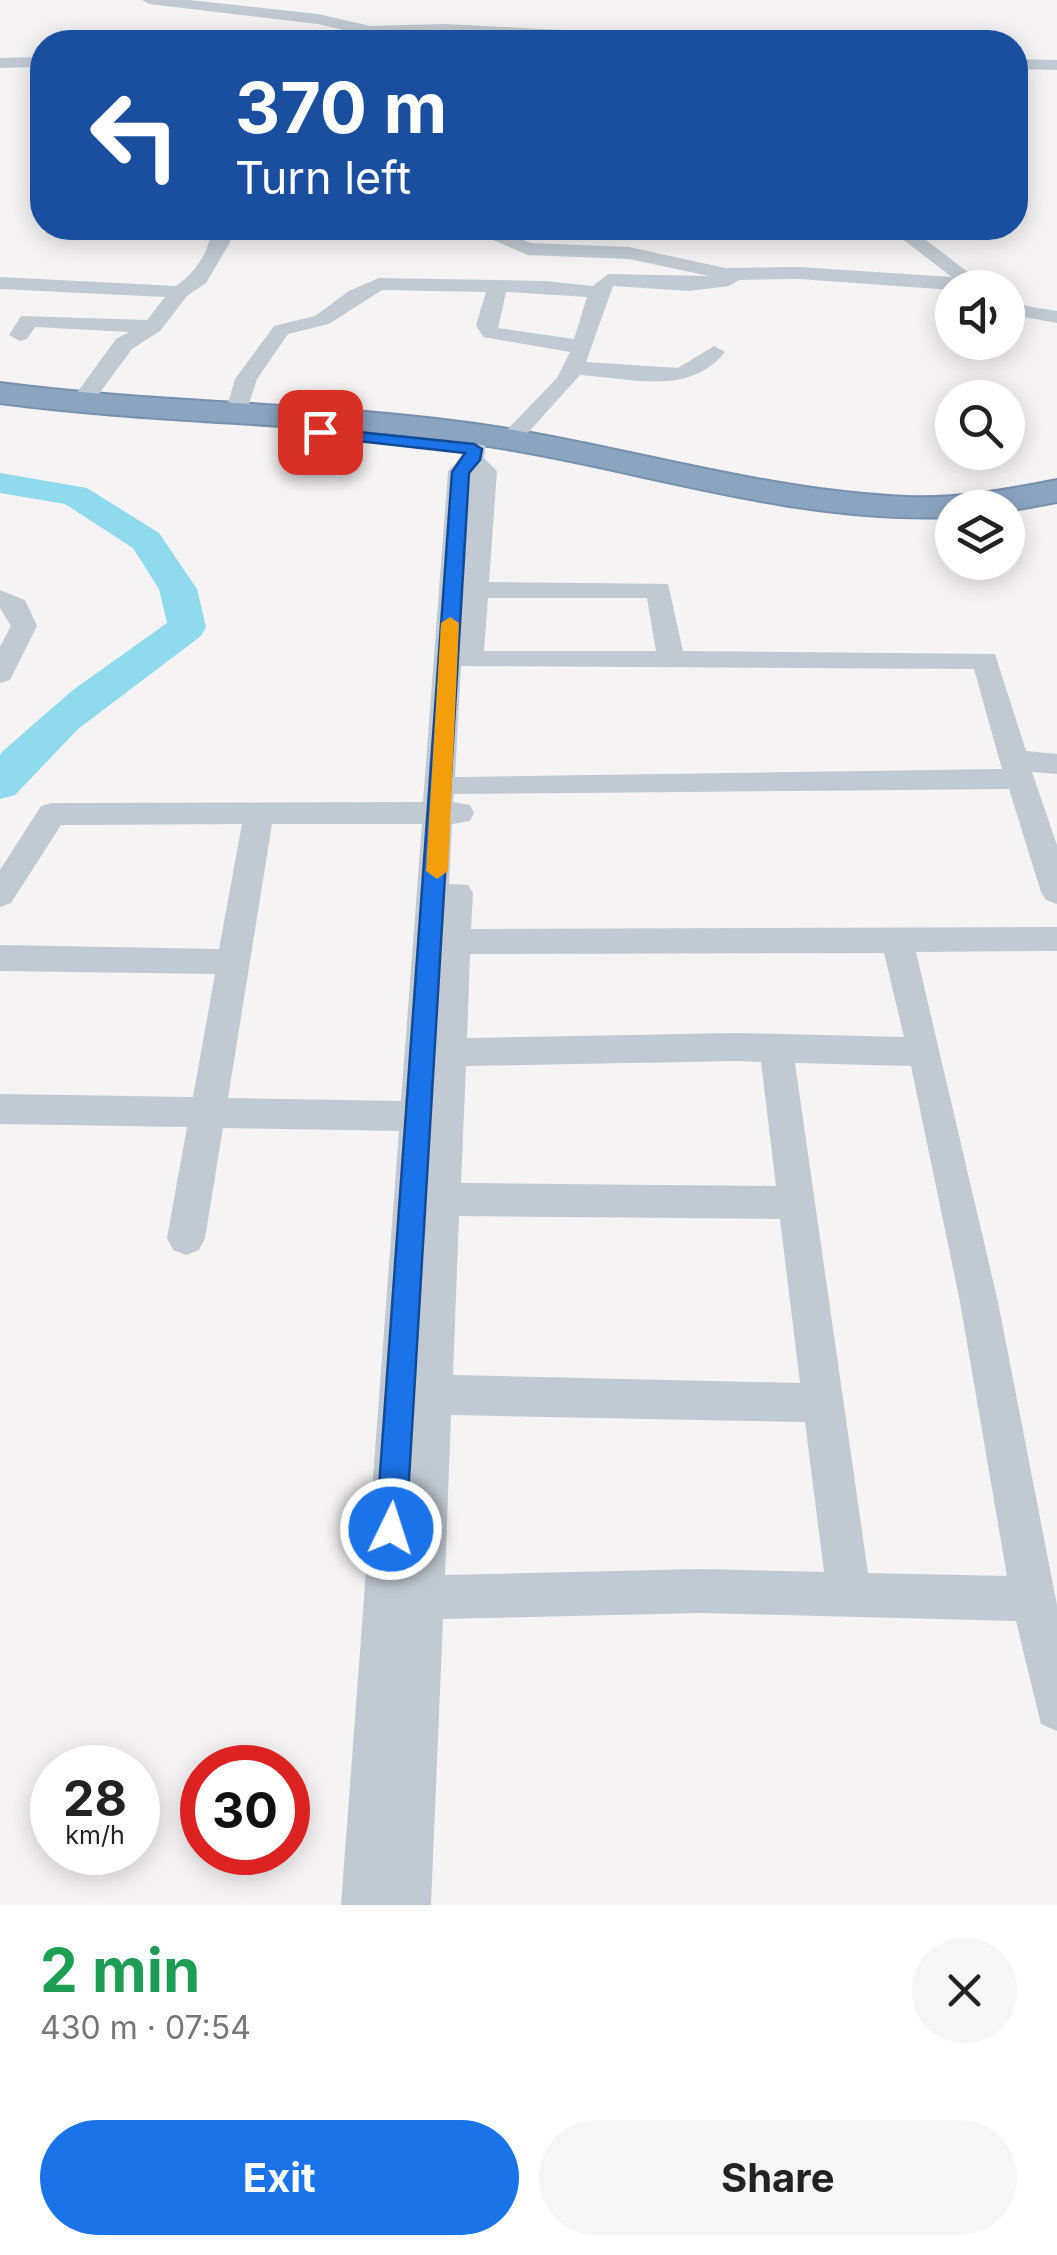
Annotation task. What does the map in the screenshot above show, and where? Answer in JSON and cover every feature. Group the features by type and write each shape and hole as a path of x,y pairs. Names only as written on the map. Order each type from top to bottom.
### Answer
{"highway":[{"path":"4,399 338,421 836,504 923,507 1011,500 1057,491"},
{"path":"4,399 97,420 483,446 810,516 875,523 935,522"},
{"path":"1025,514 1057,508"}],"street":[{"path":"149,0 318,19 337,30"},
{"path":"427,30 463,30"},
{"path":"0,63 30,62"},
{"path":"1028,64 1057,65"},
{"path":"79,405 124,344 153,327 180,292 199,280 220,240"},
{"path":"508,240 528,249 629,253 732,274 799,274 935,283"},
{"path":"914,240 955,270"},
{"path":"366,1905 404,1598 453,804 460,472 483,446 536,416 577,358 600,292 608,280 689,285 729,280 732,274"},
{"path":"0,282 180,292"},
{"path":"235,417 246,379 281,330 332,315 373,286 440,284 600,292"},
{"path":"496,292 486,325 490,333 577,358 680,374 694,370 714,352"},
{"path":"1025,312 1057,317"},
{"path":"20,335 28,320 153,327"},
{"path":"453,804 476,590 485,472 483,446"},
{"path":"476,590 659,590 671,659"},
{"path":"0,598 16,606 24,626 0,674"},
{"path":"470,660 985,660 1057,892"},
{"path":"0,895 52,814 259,813 453,804 1057,764"},
{"path":"186,1238 259,813"},
{"path":"897,940 980,1302 1033,1600 1057,1708"},
{"path":"444,942 1057,940"},
{"path":"0,958 233,962"},
{"path":"436,1053 776,1048 924,1052"},
{"path":"776,1048 849,1595"},
{"path":"0,1109 432,1116"},
{"path":"427,1199 797,1203"},
{"path":"416,1394 824,1403"},
{"path":"404,1598 700,1591 1033,1600"},
{"path":"404,1598 406,1905"}],"waterway":[{"path":"0,483 75,495 146,541 178,589 187,627 63,719 0,784"}],"slow traffic":[{"path":"437,871 450,623"}],"route":[{"path":"320,432 474,449 472,460 460,472 391,1529"}]}
